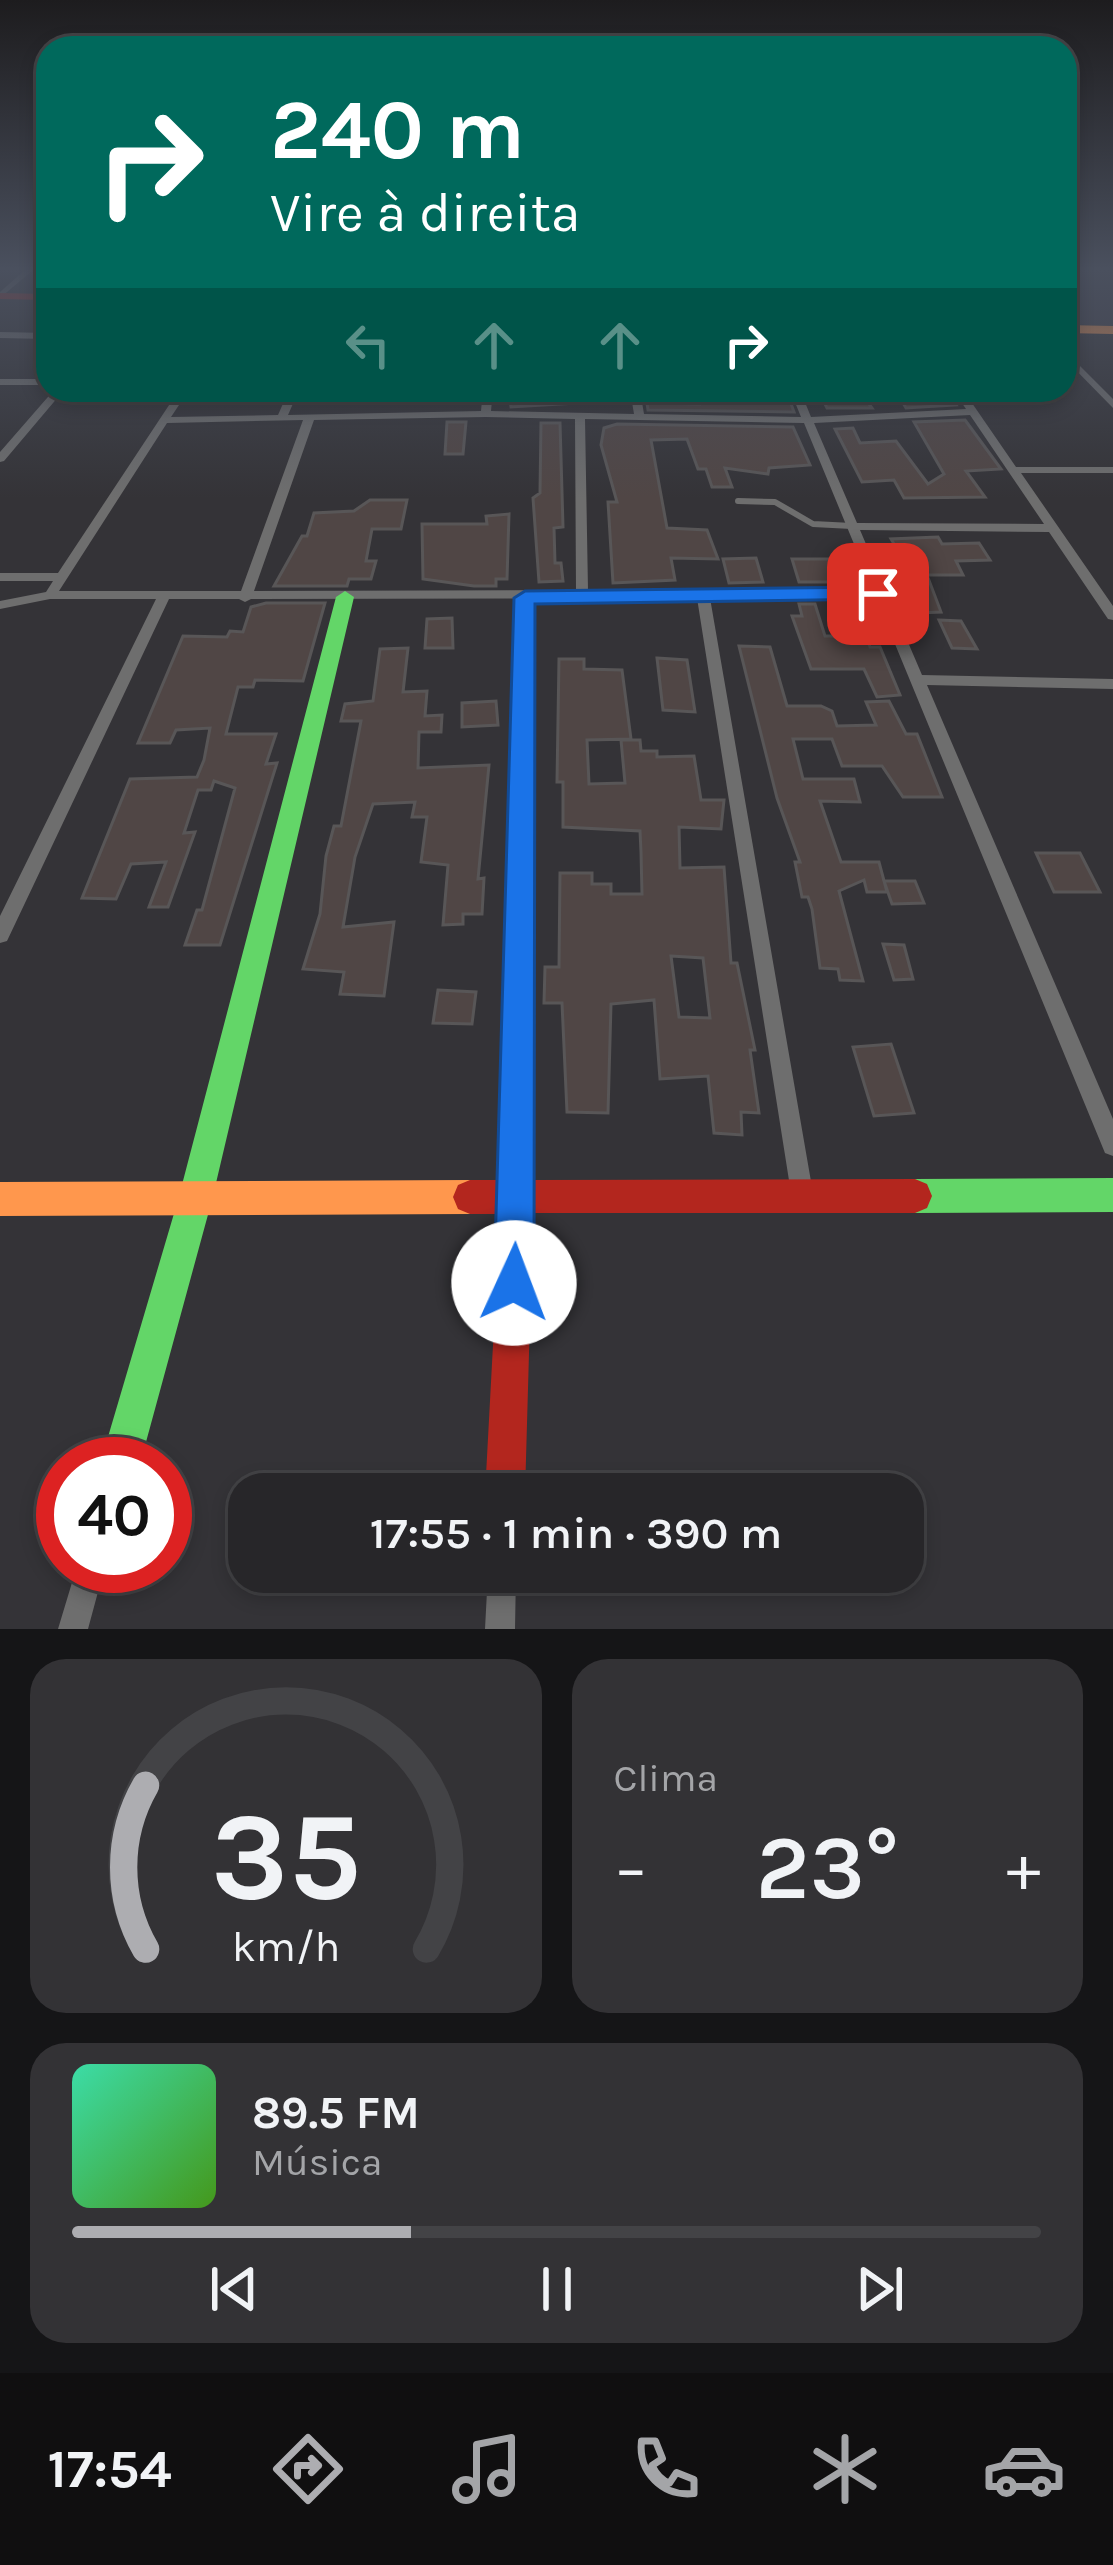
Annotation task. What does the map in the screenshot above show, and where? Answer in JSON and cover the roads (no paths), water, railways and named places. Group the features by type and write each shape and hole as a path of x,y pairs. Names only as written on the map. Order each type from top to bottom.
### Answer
{"street":[{"path":"1077,367 1113,405"},
{"path":"1077,374 1083,374"},
{"path":"0,382 36,382"},
{"path":"0,459 49,402"},
{"path":"50,595 177,402"},
{"path":"280,419 288,402"},
{"path":"486,414 487,402"},
{"path":"637,402 639,417"},
{"path":"800,402 1113,1145"},
{"path":"966,402 1113,616"},
{"path":"166,420 486,414 808,419 973,412"},
{"path":"580,417 582,596"},
{"path":"244,598 309,419"},
{"path":"1013,470 1113,470"},
{"path":"852,526 1052,528"},
{"path":"0,578 62,577"},
{"path":"0,605 50,595 878,594"},
{"path":"0,935 164,596"},
{"path":"128,1437 195,1200 345,597"},
{"path":"703,597 802,1193"},
{"path":"507,1473 517,1198 525,598"},
{"path":"917,680 1113,684"},
{"path":"0,1199 1113,1195"},
{"path":"74,1629 84,1593"},
{"path":"500,1629 501,1593"}],"lane":[{"path":"738,501 775,502 813,524 852,526"}]}
